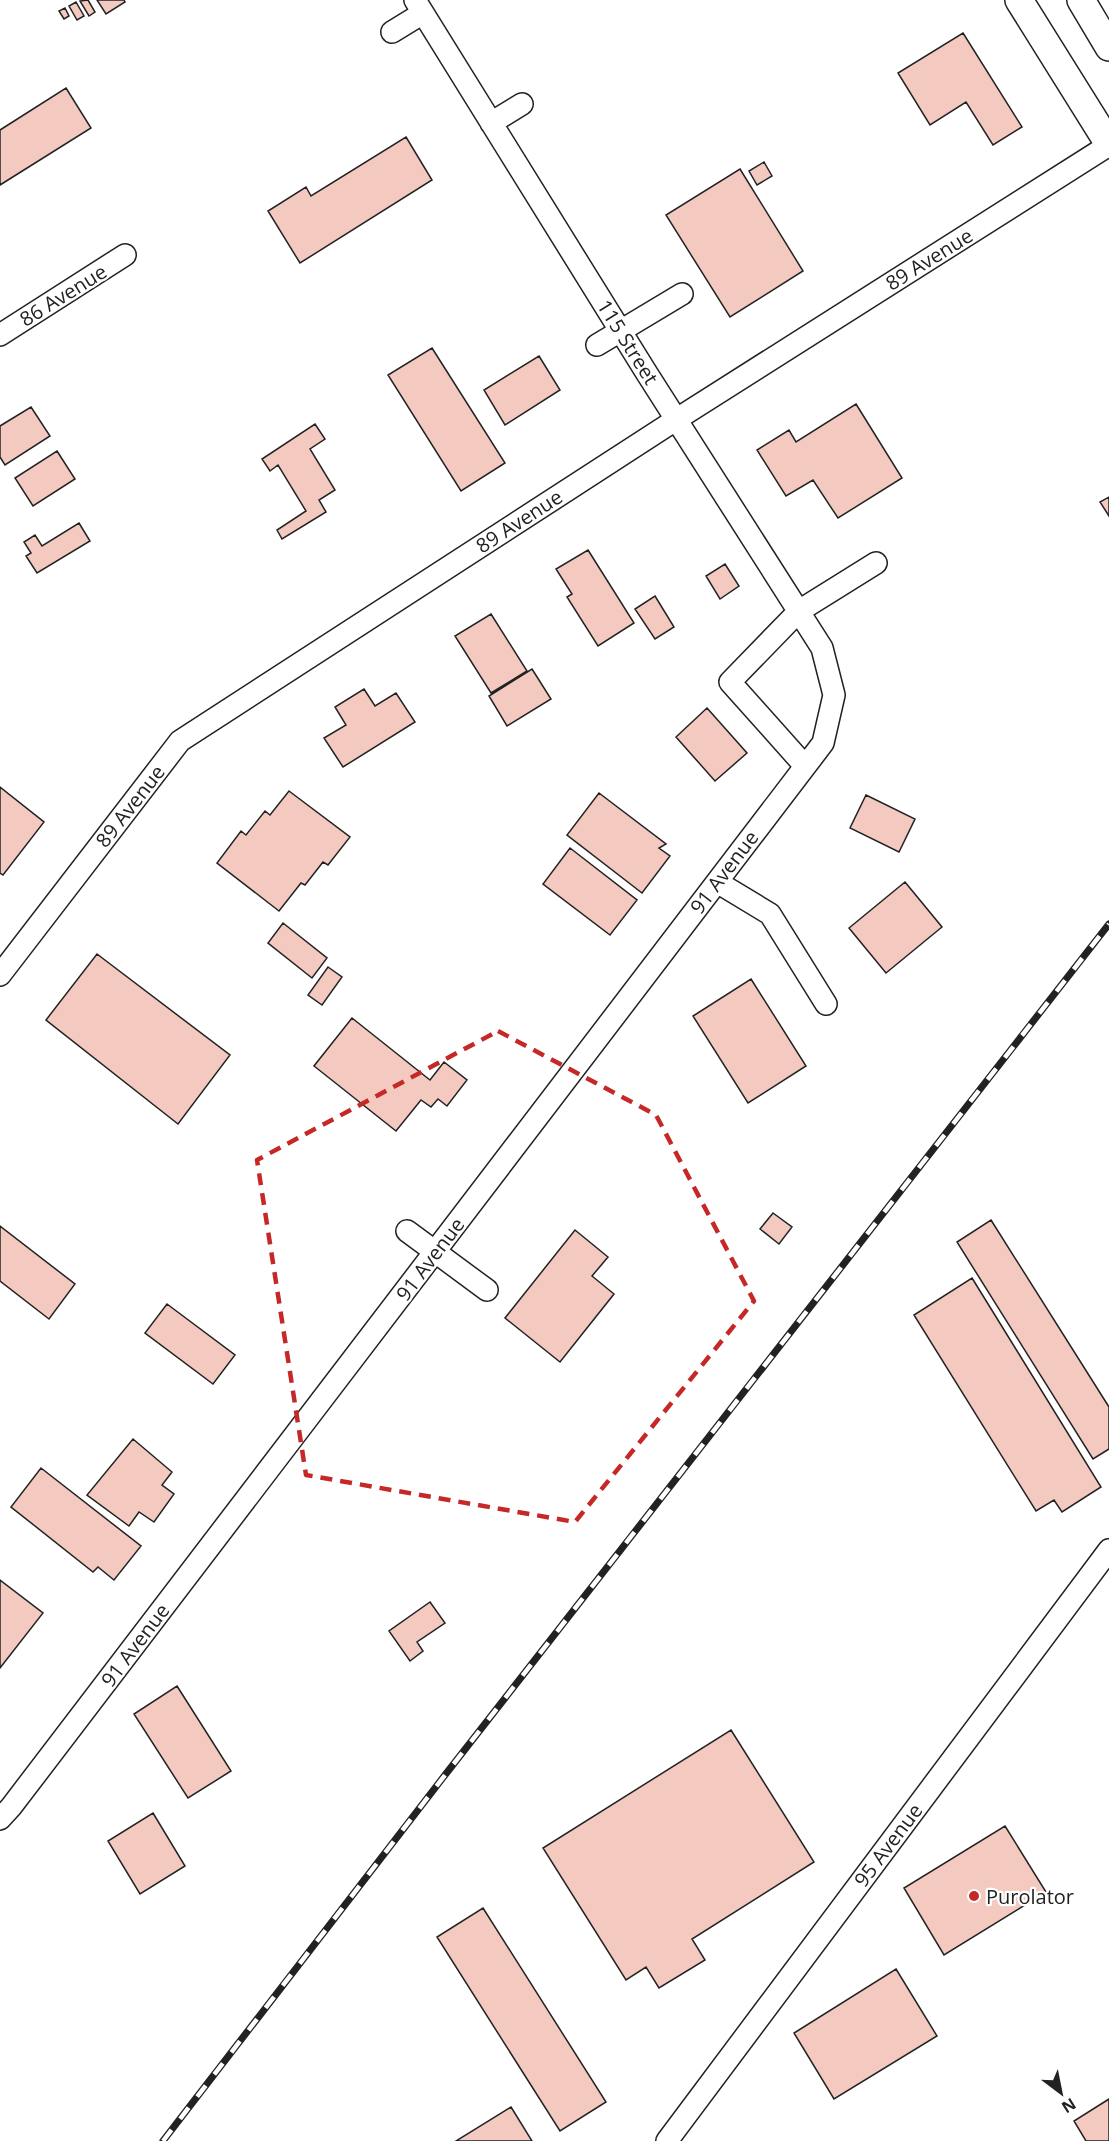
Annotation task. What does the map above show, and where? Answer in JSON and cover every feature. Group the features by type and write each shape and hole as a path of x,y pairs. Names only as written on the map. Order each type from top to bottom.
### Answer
{"main road":[{"path":"1019,0 1109,144"},
{"path":"1081,0 1109,47"}],"street":[{"path":"392,32 419,6"},
{"name":"115 Street","path":"419,6 620,331 822,648 832,687"},
{"path":"491,123 522,104"},
{"name":"89 Avenue","path":"0,975 8,948 180,741 677,419 1109,144"},
{"name":"86 Avenue","path":"0,335 125,255"},
{"path":"597,345 682,294"},
{"path":"805,766 729,682 799,611 876,563"},
{"name":"91 Avenue","path":"0,1819 823,743 834,695 832,687"},
{"path":"717,882 770,914 826,1004"},
{"path":"406,1232 487,1290"},
{"name":"95 Avenue","path":"667,2141 1109,1550"}],"highlighted area":[{"path":"498,1031 656,1115 754,1301 575,1522 306,1475 257,1160"}],"building":[{"path":"88,0 95,12 89,16 80,1"},
{"path":"97,0 124,0 125,2 106,14"},
{"path":"76,2 84,16 77,20 69,6"},
{"path":"65,8 69,16 64,19 59,11"},
{"path":"963,33 1022,127 993,145 966,102 930,125 898,73"},
{"path":"66,88 91,128 0,185 0,130"},
{"path":"406,137 432,180 300,263 268,211 306,187 311,196"},
{"path":"764,162 772,176 757,185 749,171"},
{"path":"740,169 803,271 730,317 666,215"},
{"path":"432,348 505,463 461,491 388,375"},
{"path":"539,356 560,390 505,425 484,390"},
{"path":"856,404 902,478 838,518 813,480 786,496 757,450 789,430 796,442"},
{"path":"31,407 50,436 5,465 0,457 0,426"},
{"path":"315,424 325,439 310,449 335,490 319,500 326,512 282,539 277,530 306,511 278,465 270,471 262,459"},
{"path":"57,451 75,479 33,506 15,478"},
{"path":"1109,497 1109,516 1100,502"},
{"path":"79,523 90,541 37,573 26,556 31,553 24,542 35,535 42,546"},
{"path":"588,550 634,623 598,646 567,597 572,594 556,569"},
{"path":"725,564 739,586 720,599 706,576"},
{"path":"655,596 674,627 655,639 635,609"},
{"path":"491,614 527,671 491,693 455,636"},
{"path":"532,669 551,699 507,726 489,696"},
{"path":"364,689 375,706 396,693 415,722 343,767 324,738 346,725 335,707"},
{"path":"707,708 747,753 715,781 676,737"},
{"path":"0,787 44,822 3,875 0,873"},
{"path":"289,791 350,837 328,865 323,862 305,885 301,883 279,911 217,863 241,831 246,835 265,811 270,815"},
{"path":"599,793 666,844 659,848 670,856 642,893 567,835"},
{"path":"866,795 915,819 899,852 850,828"},
{"path":"570,848 637,900 610,935 543,884"},
{"path":"905,882 942,927 886,973 849,928"},
{"path":"283,923 327,958 312,978 268,943"},
{"path":"97,954 230,1055 178,1124 46,1020"},
{"path":"328,967 342,977 322,1005 308,995"},
{"path":"751,979 806,1066 748,1103 693,1016"},
{"path":"352,1018 430,1080 444,1062 467,1080 447,1106 438,1099 431,1107 421,1100 396,1131 314,1066"},
{"path":"773,1213 792,1227 779,1244 760,1229"},
{"path":"991,1220 1109,1407 1109,1449 1093,1459 957,1242"},
{"path":"0,1226 75,1284 49,1319 0,1281"},
{"path":"575,1230 608,1257 592,1276 614,1294 560,1362 505,1318"},
{"path":"972,1278 1101,1487 1062,1512 1054,1500 1036,1511 914,1315"},
{"path":"167,1304 235,1355 213,1384 145,1333"},
{"path":"133,1439 172,1472 162,1485 174,1494 154,1522 139,1512 129,1526 87,1495"},
{"path":"41,1468 141,1546 114,1580 98,1567 93,1572 11,1507"},
{"path":"0,1580 43,1613 0,1668"},
{"path":"430,1602 445,1623 417,1642 423,1651 410,1661 389,1631"},
{"path":"177,1686 231,1771 188,1798 134,1714"},
{"path":"731,1730 814,1862 692,1939 705,1960 659,1988 646,1967 626,1980 543,1848"},
{"path":"153,1813 185,1866 140,1894 108,1841"},
{"path":"1005,1826 1046,1892 944,1955 904,1888"},
{"path":"483,1908 606,2102 560,2131 437,1937"},
{"path":"896,1969 937,2036 834,2099 794,2033"},
{"path":"1109,2099 1109,2141 1086,2141 1074,2121"},
{"path":"511,2107 532,2141 456,2141"}],"railway":[{"path":"163,2141 445,1775 1109,924"}],"place":[{"name":"Purolator","path":"974,1896"}]}
